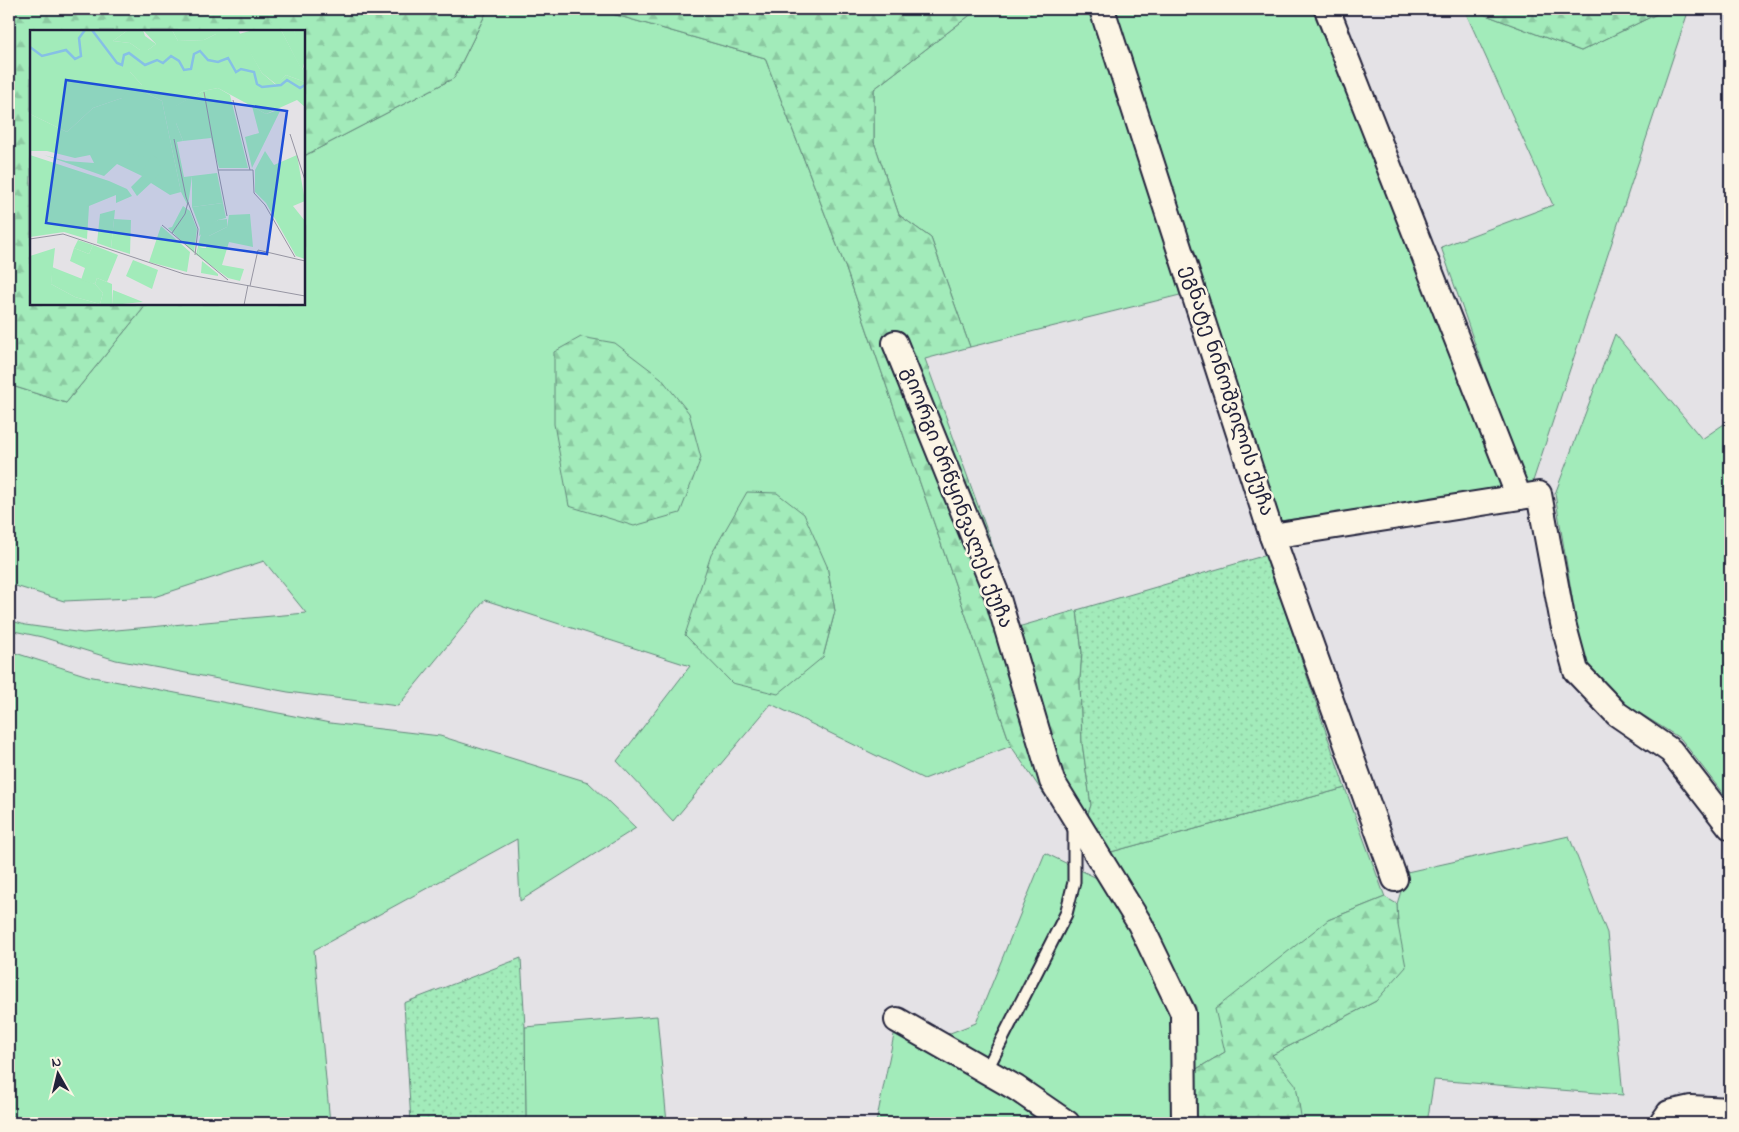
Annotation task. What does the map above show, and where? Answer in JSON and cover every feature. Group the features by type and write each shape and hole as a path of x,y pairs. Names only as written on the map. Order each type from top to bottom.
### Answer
{"street":[{"name":"ეგნატე ნინოშვილის ქუჩა","path":"1102,9 1272,536 1539,494 1563,623 1576,671 1617,714 1671,751 1730,827"},
{"path":"1327,9 1519,497"},
{"name":"გიორგი ბრწყინვალეს ქუჩა","path":"895,343 997,595 1052,780 1140,924 1183,1012 1184,1123"},
{"path":"1272,536 1395,879"},
{"path":"896,1020 1016,1088 1067,1123"},
{"path":"1662,1123 1669,1113 1691,1108 1730,1110"}],"lane":[{"path":"986,1071 1066,914 1074,882 1074,816"}],"green space":[{"path":"9,9 488,9 454,78 305,155 305,30 30,30 30,305 146,305 66,403 9,385"},
{"path":"488,9 595,9 765,58 845,266 1011,746 924,779 771,704 673,821 617,761 690,666 485,600 398,706 288,692 116,660 42,637 9,630 9,620 25,625 83,633 306,613 264,561 154,597 64,601 9,584 9,385 66,403 146,305 305,305 305,155 454,78","holes":["827,566 835,611 823,657"]},
{"path":"595,9 978,9 874,89 874,142 899,215 931,238 970,347 925,359 1006,583 1018,627 1077,610 1082,652 1080,680 1082,743 1091,805 1078,844 1011,746 845,266 765,58"},
{"path":"978,9 1312,9 1506,487 1281,521 1180,223 1162,231 1180,295 970,347 931,238 899,215 874,142 874,89"},
{"path":"1464,9 1470,9 1581,51 1667,9 1689,9 1532,484 1524,484 1441,247 1553,205"},
{"path":"1470,9 1667,9 1581,51"},
{"path":"1615,334 1702,439 1730,420 1730,803 1681,739 1619,700 1583,662 1555,494"},
{"path":"581,337 615,343 661,378 689,413 701,458 680,513 634,526 569,506 554,424 554,352"},
{"path":"747,492 777,493 804,514 827,566 835,611 823,657 778,694 732,683 685,635 711,555"},
{"path":"1266,555 1345,788 1111,852 1087,817 1091,805 1082,743 1080,680 1082,652 1077,610"},
{"path":"9,651 88,676 330,723 440,736 588,782 636,828 520,901 517,839 314,950 330,1123 9,1123"},
{"path":"1345,788 1385,897 1328,920 1225,1052 1195,1070 1196,1007 1111,852"},
{"path":"1569,836 1607,933 1623,1095 1434,1080 1427,1123 1299,1123 1302,1121 1272,1055 1376,1001 1398,925 1397,904 1407,872"},
{"path":"1045,853 1103,881 1173,1011 1175,1123 1087,1123 945,1035 976,1023"},
{"path":"1385,897 1397,904 1398,925 1406,967 1376,1001 1272,1055 1296,1085 1302,1122 1195,1123 1195,1070 1225,1052 1215,1009 1328,920"},
{"path":"521,958 525,1027 526,1123 411,1123 404,1003"},
{"path":"657,1016 667,1123 526,1123 525,1027"},
{"path":"895,1030 1013,1102 1042,1123 876,1123"}]}
